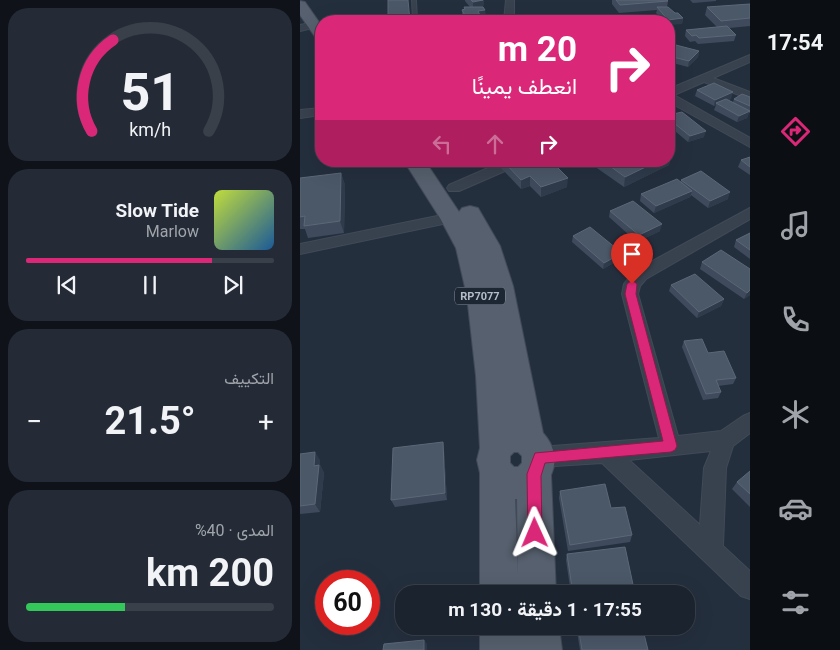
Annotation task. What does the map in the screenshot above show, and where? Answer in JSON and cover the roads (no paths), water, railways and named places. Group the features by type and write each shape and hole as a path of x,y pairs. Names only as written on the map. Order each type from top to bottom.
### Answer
{"main road":[{"path":"309,0 315,27"},
{"path":"300,6 315,27"},
{"name":"RP7077","path":"418,167 452,218 468,248 480,296 492,376 499,585"},
{"name":"RP7077","path":"437,167 454,188 488,246 500,286 534,457 537,585"},
{"path":"496,461 508,481 515,482 522,481 534,457"},
{"path":"500,635 501,650"},
{"path":"540,635 541,650"}],"street":[{"path":"509,15 510,0"},
{"path":"675,90 750,58"},
{"path":"704,78 750,96"},
{"path":"675,100 750,143"},
{"path":"300,114 315,113"},
{"path":"454,188 502,167"},
{"path":"671,446 630,294 632,284 640,276 750,213"},
{"path":"300,249 452,218"},
{"path":"534,457 606,453 725,440 750,422"},
{"path":"711,550 715,468 725,440"},
{"path":"606,453 750,587"}],"lane":[{"path":"414,0 415,15"}]}
